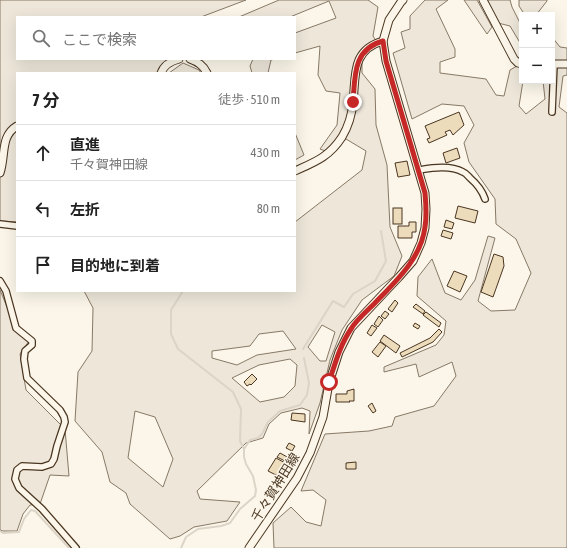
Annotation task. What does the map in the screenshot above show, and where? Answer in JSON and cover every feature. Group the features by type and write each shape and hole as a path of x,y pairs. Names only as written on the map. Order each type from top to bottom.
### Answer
{"main road":[{"name":"千々賀神田線","path":"249,548 297,478 310,453 322,417 329,382 339,352 351,328 400,277 413,261 421,243 425,228 425,193 386,61 383,41 389,20 403,0"},
{"path":"483,0 514,59 519,63"},
{"path":"296,171 317,161 330,152 342,136 350,118 355,74 358,62 365,51 376,43 383,41"},
{"path":"161,72 168,63 175,60"},
{"path":"192,60 199,63 206,72"},
{"path":"555,64 567,64"},
{"path":"0,173 2,165 2,143 5,134 11,128 16,126"}],"street":[{"path":"552,112 553,84"},
{"path":"419,170 432,168 453,168 464,172 483,192 485,199"},
{"path":"0,224 16,226"},
{"path":"0,281 6,291 16,328 32,341 32,344 25,351 24,359 27,378 60,410 65,422 56,446 54,459 51,464 42,467 22,466 17,470 16,479 19,488 42,509 76,548"}],"shaded area":[{"path":"0,0 246,0 204,16 16,16 16,60 175,60 163,72 16,72 16,222 0,221"},
{"path":"279,0 368,0 378,7 373,36 376,41 362,56 362,73 375,89 376,125 387,165 390,227 402,256 394,276 362,300 342,330 330,360 320,403 309,434 310,411 302,408 281,413 269,424 263,438 246,443 197,491 200,499 240,502 227,521 194,527 180,536 170,539 130,504 126,493 110,482 102,452 75,421 78,372 92,351 93,308 85,292 296,292 296,221 362,170 366,151 346,139 328,152 320,149 337,125 340,93 326,91 318,75 320,46 296,53 296,33 336,18 329,1 292,16 241,16","holes":["322,325 335,332 326,361 320,361 308,347","283,331 296,349 257,355 237,365 212,358 212,351 250,346 259,334","290,359 297,365 295,386 284,397 260,402 232,378 259,365","135,411 155,417 173,459 163,487 128,458"]},
{"path":"425,0 448,0 436,9 455,49 455,57 440,62 440,73 486,79 496,95 504,96 510,70 519,65 519,84 523,84 519,106 526,114 545,99 543,84 555,84 555,41 560,47 567,48 567,75 563,76 559,107 567,113 567,548 274,548 273,523 291,507 306,522 321,526 326,500 313,490 301,491 325,434 369,431 392,426 395,417 434,406 456,376 452,362 419,377 416,364 384,372 384,367 436,345 444,335 446,321 417,296 418,277 432,259 445,293 461,300 475,280 488,236 495,238 478,301 491,311 515,310 531,273 516,239 496,224 495,199 469,162 464,143 474,125 464,106 442,104 412,119 393,53 405,48 401,32 410,29 410,16"},
{"path":"464,0 477,0 492,27 487,34"},
{"path":"487,0 510,0 519,21 519,41 510,26 498,23"},
{"path":"519,0 547,0 538,12 523,12 519,6"},
{"path":"253,60 271,60 268,72 252,72 250,66"},
{"path":"183,63 200,72 170,72"},
{"path":"296,135 304,155 296,159"},
{"path":"0,290 17,331 29,341 20,354 26,390 65,429 69,476 50,475 40,504 30,505 23,514 17,531 0,530"}],"building":[{"path":"459,112 464,125 453,135 450,130 445,132 447,135 429,143 427,139 430,138 425,126"},
{"path":"457,148 460,158 446,163 443,153"},
{"path":"407,161 410,175 398,177 395,163"},
{"path":"458,206 478,211 475,223 455,218"},
{"path":"393,208 402,208 402,224 393,224"},
{"path":"446,220 454,223 452,229 444,227"},
{"path":"409,222 416,222 416,232 412,232 412,238 398,238 398,226 409,226"},
{"path":"443,230 453,233 451,239 441,236"},
{"path":"494,254 503,257 504,266 493,297 481,292"},
{"path":"454,271 467,276 460,292 447,286"},
{"path":"395,300 398,303 392,312 388,309"},
{"path":"416,304 425,311 423,314 413,307"},
{"path":"385,311 389,314 385,319 381,316"},
{"path":"426,312 441,323 439,327 423,315"},
{"path":"379,316 383,320 378,327 374,324"},
{"path":"415,323 420,326 418,329 413,326"},
{"path":"372,325 377,328 371,336 367,333"},
{"path":"439,329 442,332 433,342 402,357 400,353 430,338"},
{"path":"384,335 400,346 396,353 380,341"},
{"path":"380,342 386,346 378,357 372,352"},
{"path":"252,374 257,379 251,385 250,384 247,386 244,382"},
{"path":"354,389 354,401 336,402 336,394 347,394 347,391"},
{"path":"372,403 376,411 373,413 368,406"},
{"path":"292,413 305,414 305,422 291,420"},
{"path":"289,443 295,446 292,451 286,448"},
{"path":"280,453 289,458 287,462 277,457"},
{"path":"276,458 287,464 280,477 268,471"},
{"path":"356,462 356,469 346,469 346,463"}],"waterway":[{"path":"303,349 333,301 344,307 353,294 375,281 386,261 381,231"},
{"path":"182,292 171,310 171,334 178,349 233,392 241,409 240,441 244,449"},
{"path":"181,548 186,537 198,529 221,526 230,523 240,509 255,496 256,490 253,476 246,464 244,449 250,440 258,438 262,434 268,422 280,411 300,405 307,395 309,383 304,358"},
{"path":"0,531 3,533 19,532 24,519 31,510 35,511 69,548"}],"route":[{"path":"329,382 339,352 351,328 400,277 413,261 421,243 425,228 425,193 386,61 383,41 376,43 365,51 358,62 355,74 353,102"}]}
